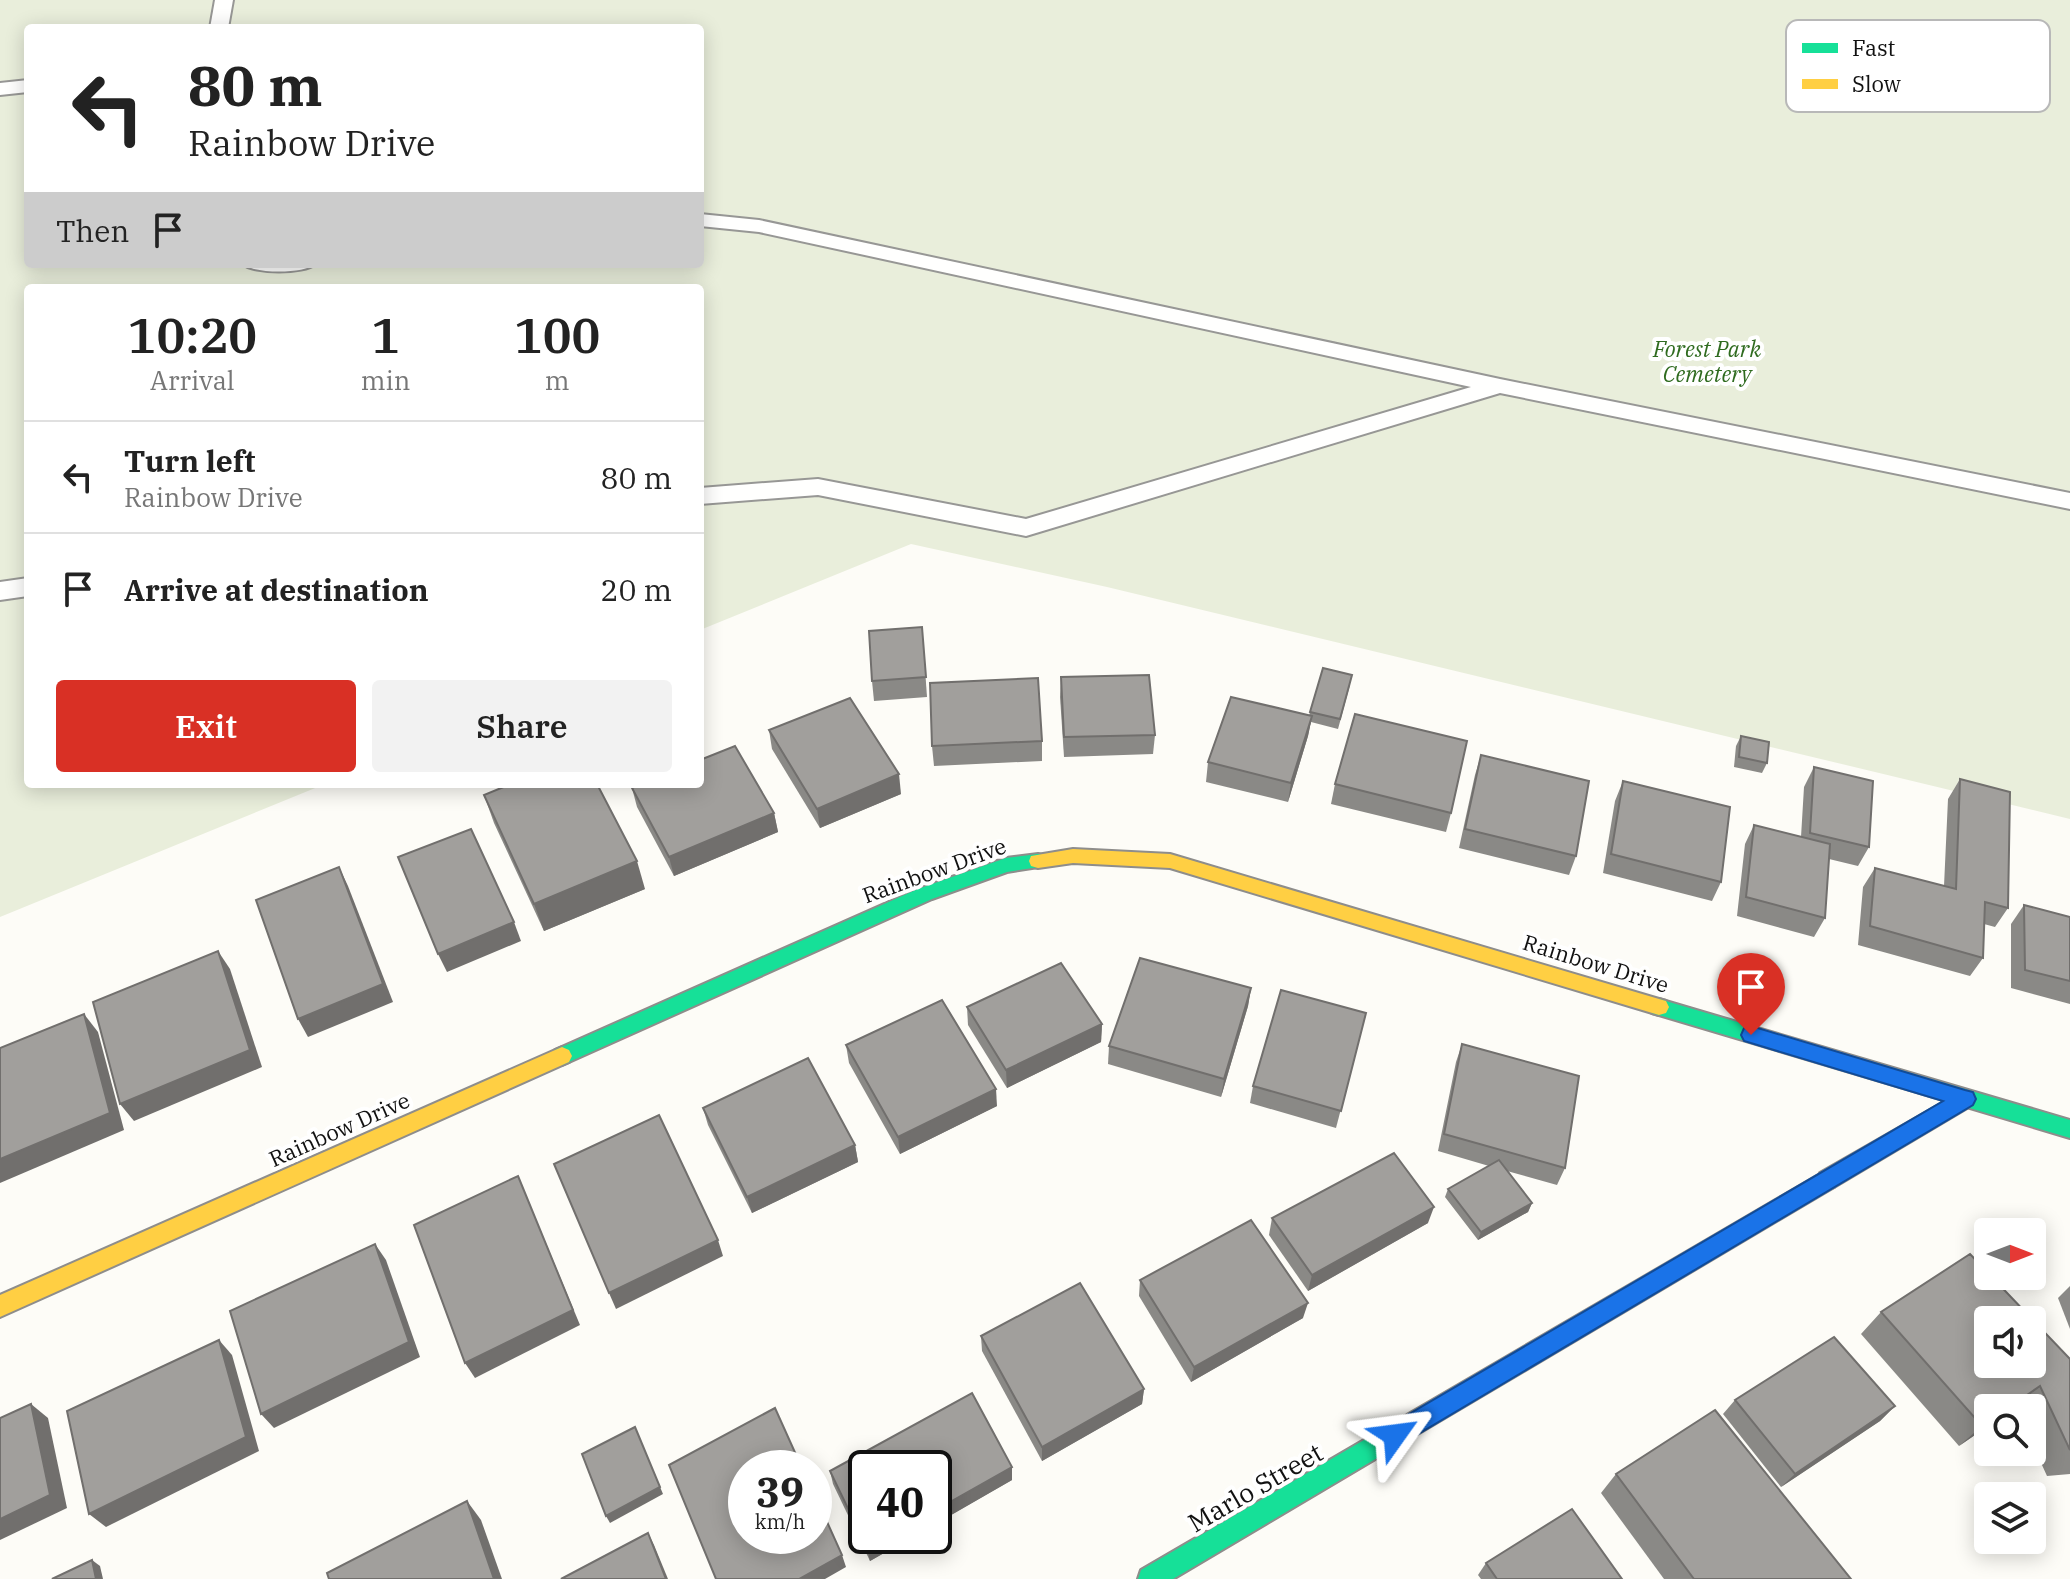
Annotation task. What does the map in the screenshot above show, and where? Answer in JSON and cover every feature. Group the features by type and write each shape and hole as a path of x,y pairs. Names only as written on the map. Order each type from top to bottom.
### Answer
{"street":[{"name":"Rainbow Drive","path":"0,1306 925,894 1006,865 1073,856 1170,861 2070,1129"},
{"name":"Marlo Street","path":"1150,1579 1965,1099"}],"lane":[{"path":"220,24 224,0"},
{"path":"0,89 24,86"},
{"path":"704,220 759,226 1500,386 2070,501"},
{"path":"704,496 818,487 1026,528 1500,386"},
{"path":"0,591 24,588"}],"green space":[{"name":"Forest Park Cemetery","path":"0,0 2070,0 2070,819 1107,587 911,544 704,628 704,284 24,284 24,788 315,788 0,917"}],"building":[{"path":"922,627 926,677 872,681 869,631"},
{"path":"1323,668 1352,675 1340,719 1310,712"},
{"path":"1149,675 1155,735 1064,737 1061,677"},
{"path":"1038,678 1042,741 932,746 930,683"},
{"path":"1231,697 1312,716 1291,783 1208,762"},
{"path":"850,698 899,774 817,809 769,730"},
{"path":"1355,714 1467,741 1451,813 1335,784"},
{"path":"1741,736 1769,742 1767,763 1739,757"},
{"path":"735,746 774,813 669,857 632,788 704,788 704,758"},
{"path":"1481,755 1589,781 1576,856 1465,829"},
{"path":"1814,767 1873,781 1869,847 1810,833"},
{"path":"1960,779 2010,792 2008,908 1985,902 1983,958 1870,926 1875,868 1956,889"},
{"path":"1623,781 1730,807 1721,882 1611,854"},
{"path":"501,788 599,788 637,861 534,904 484,795"},
{"path":"1754,825 1830,844 1825,918 1746,897"},
{"path":"471,829 514,922 438,954 398,857"},
{"path":"339,867 383,984 298,1019 256,900"},
{"path":"2024,905 2070,917 2070,981 2025,970"},
{"path":"218,951 250,1050 120,1104 93,1002"},
{"path":"1140,958 1251,988 1224,1079 1109,1046"},
{"path":"1061,963 1102,1024 1006,1070 967,1007"},
{"path":"1281,990 1366,1013 1341,1111 1253,1086"},
{"path":"942,1000 996,1089 898,1137 846,1045"},
{"path":"84,1014 110,1113 0,1159 0,1048"},
{"path":"1462,1044 1579,1076 1565,1168 1444,1134"},
{"path":"808,1058 855,1145 747,1197 703,1108"},
{"path":"659,1115 718,1240 609,1293 554,1164"},
{"path":"1394,1153 1434,1207 1312,1275 1272,1218"},
{"path":"1499,1160 1532,1203 1481,1232 1448,1189"},
{"path":"518,1176 573,1310 465,1363 414,1225"},
{"path":"1251,1220 1308,1303 1194,1367 1140,1280"},
{"path":"375,1244 409,1342 261,1414 230,1311"},
{"path":"1970,1254 1974,1258 1974,1290 2004,1290 2020,1306 1974,1306 1974,1378 2046,1378 2046,1334 2070,1359 2070,1450 2040,1386 2028,1394 1974,1394 1974,1417 1881,1312"},
{"path":"1080,1283 1144,1389 1042,1447 981,1336"},
{"path":"1834,1337 1895,1406 1795,1474 1735,1400"},
{"path":"219,1340 246,1437 89,1514 67,1411"},
{"path":"972,1393 1012,1467 952,1501 952,1450 868,1450"},
{"path":"31,1404 50,1495 0,1519 0,1418"},
{"path":"775,1408 794,1450 728,1450 728,1554 832,1554 832,1533 842,1555 799,1579 716,1579 669,1465"},
{"path":"1715,1410 1851,1579 1694,1579 1616,1474"},
{"path":"635,1427 660,1487 606,1516 582,1454"},
{"path":"848,1461 848,1508 832,1475 832,1470"},
{"path":"467,1501 494,1579 329,1579 327,1573"},
{"path":"1572,1509 1622,1579 1497,1579 1486,1563"},
{"path":"648,1533 666,1579 561,1579"},
{"path":"92,1560 96,1579 52,1579"}],"traffic: fast":[{"path":"562,1056 925,894 1006,865 1038,861"},
{"path":"1659,1007 2070,1129"},
{"path":"1150,1579 1827,1180"}],"traffic: slow":[{"path":"1038,861 1073,856 1170,861 1659,1007"},
{"path":"0,1306 562,1056"},
{"path":"1827,1180 1965,1099"}],"route":[{"path":"1395,1435 1965,1099 1751,1035"}]}
